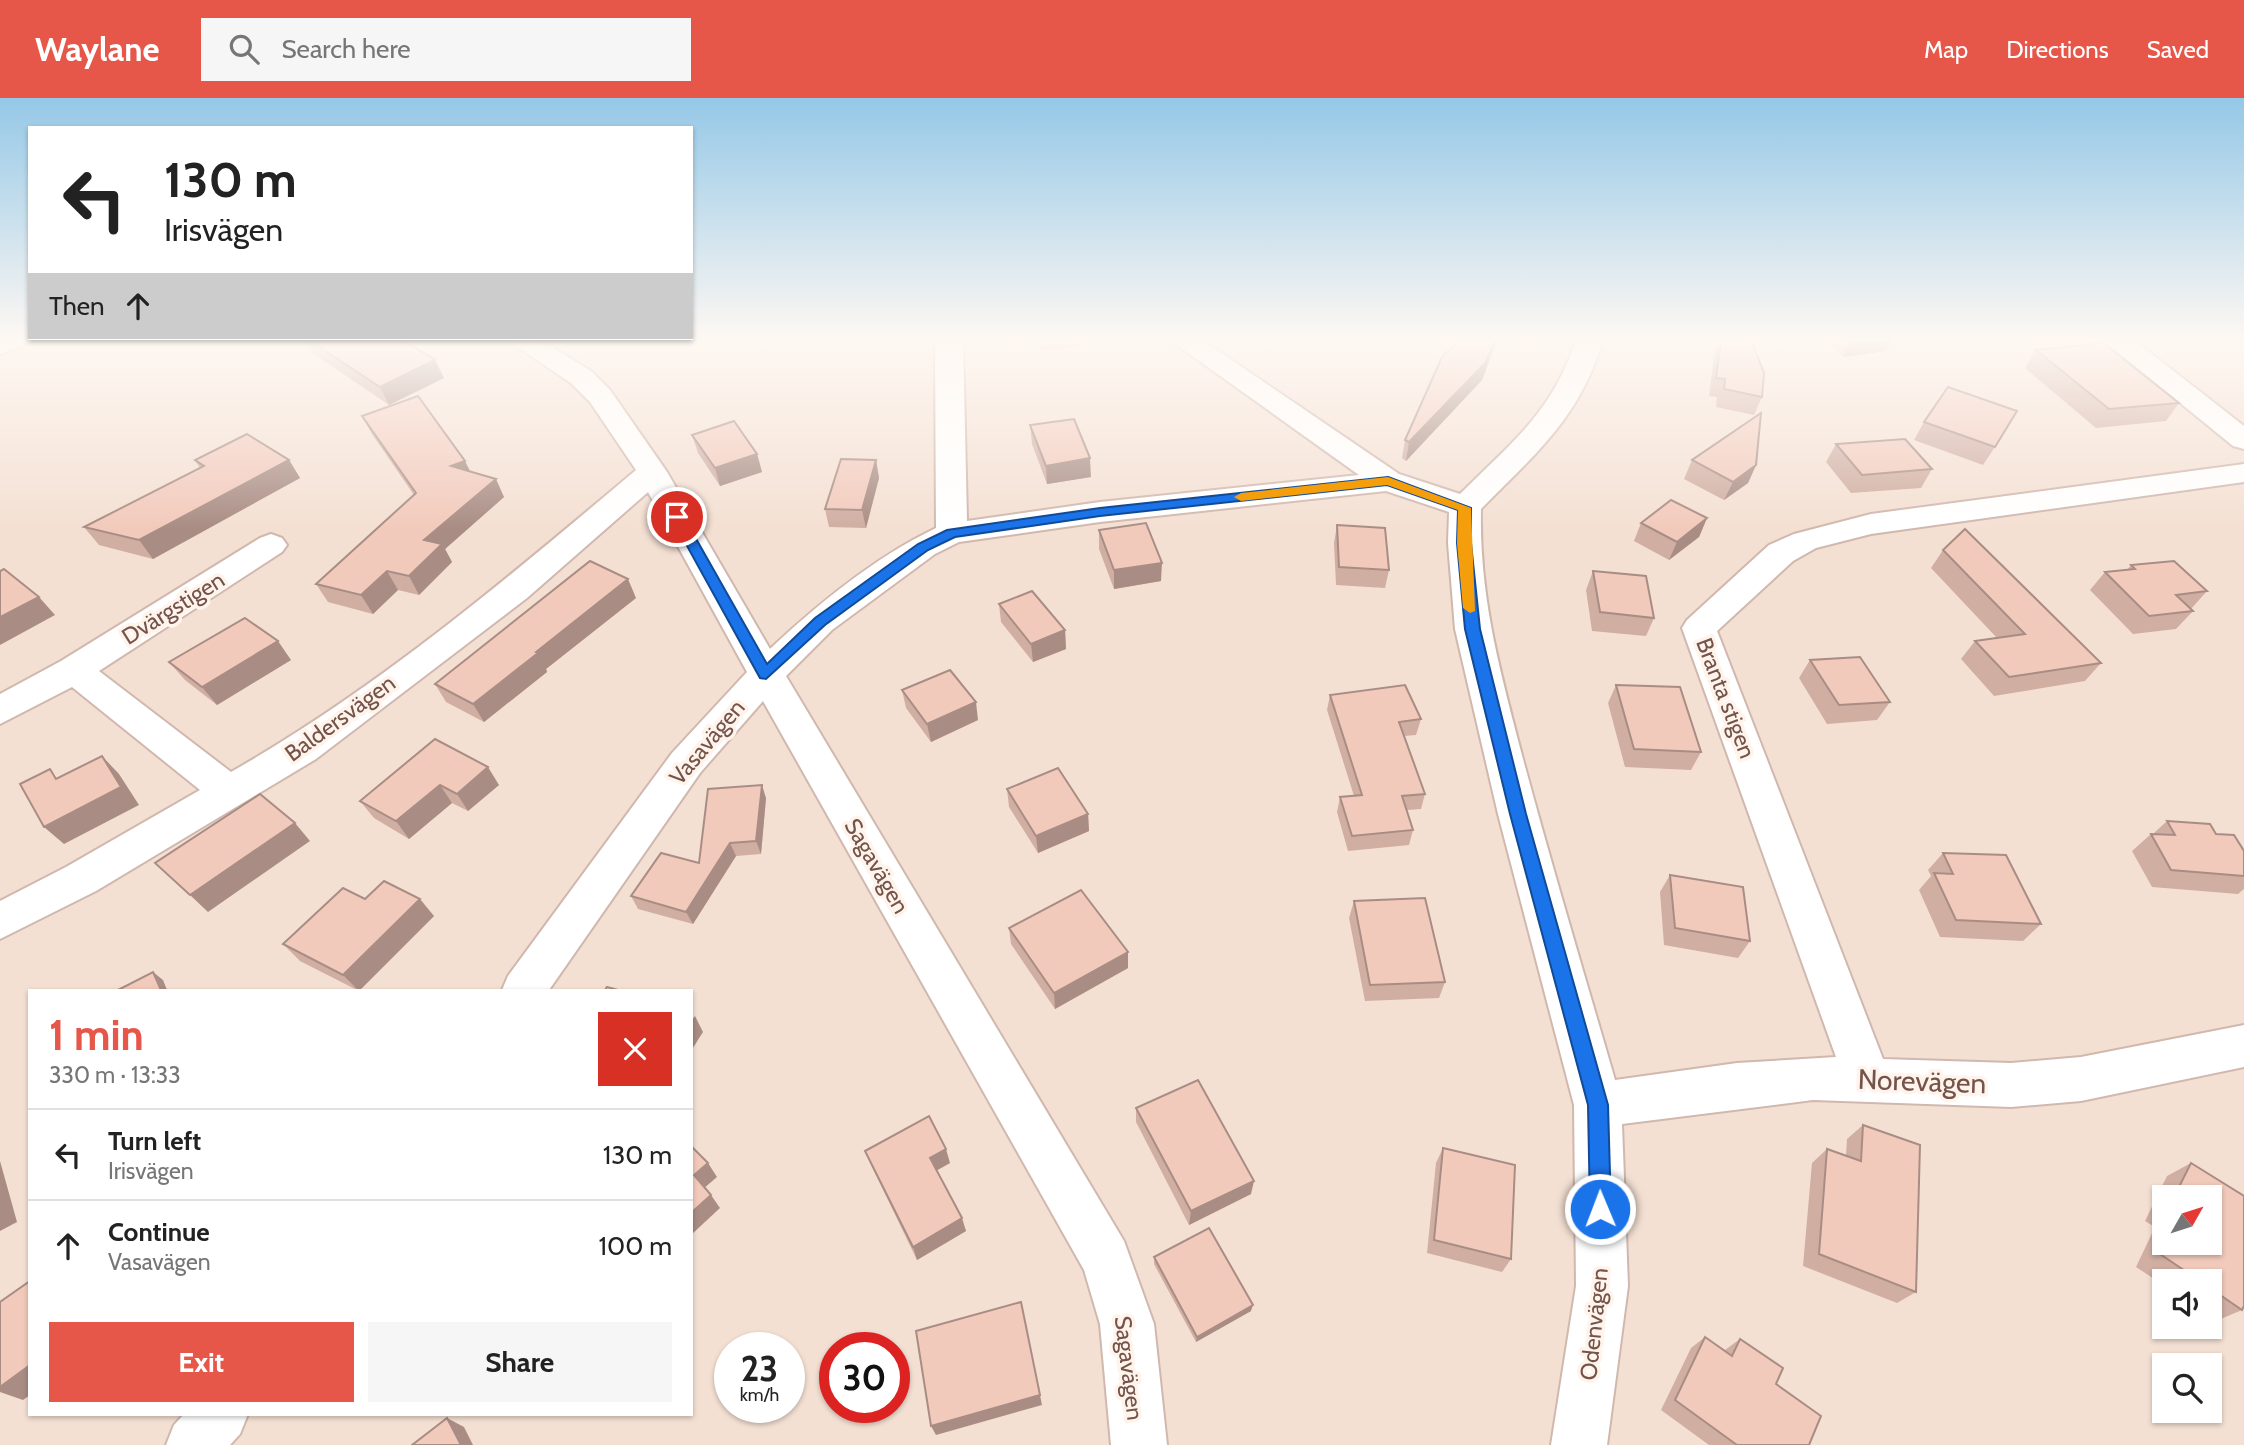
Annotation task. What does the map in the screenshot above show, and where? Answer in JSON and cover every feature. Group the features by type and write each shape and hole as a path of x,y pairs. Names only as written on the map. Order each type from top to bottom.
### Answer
{"street":[{"name":"Sagavägen","path":"605,403 652,472 766,674 1106,1259 1127,1324 1139,1445"},
{"path":"949,403 948,491 952,533"},
{"path":"1277,403 1388,481 1465,508 1550,422 1562,403"},
{"path":"2196,403 2244,440"},
{"name":"Baldersvägen","path":"0,921 80,879 303,749 515,590 652,472"},
{"name":"Branta stigen","path":"1867,1078 1699,628 1781,553 1805,541 1871,524 2244,473"},
{"name":"Vasavägen","path":"525,989 686,762 766,674 820,622 923,547 952,533 1100,512 1388,481"},
{"name":"Odenvägen","path":"1465,508 1464,543 1472,629 1518,814 1598,1105 1602,1286 1578,1445"},
{"name":"Dvärgstigen","path":"0,710 74,670 271,545"},
{"path":"74,670 229,792"},
{"name":"Norevägen","path":"1598,1105 1737,1085 1813,1078 2011,1085 2081,1079 2244,1046"},
{"path":"194,1445 218,1416"}],"shaded area":[{"path":"0,403 2244,403 2244,1445 0,1445"}],"building":[{"path":"399,403 423,403 465,461 451,466 496,479 424,540 442,544 409,576 387,571 361,595 316,584 416,493 362,416"},
{"path":"1422,403 1447,403 1409,442 1405,440"},
{"path":"1937,403 1994,403 2017,411 1995,447 1924,422"},
{"path":"2101,403 2179,403 2109,409"},
{"path":"1761,413 1756,465 1733,482 1692,460"},
{"path":"1074,419 1090,458 1046,466 1030,425"},
{"path":"734,421 757,454 715,468 692,435"},
{"path":"247,434 289,460 139,540 84,527 204,466 195,460"},
{"path":"1905,439 1932,469 1862,475 1836,444"},
{"path":"841,459 876,460 862,510 825,509"},
{"path":"1671,500 1707,518 1677,542 1641,523"},
{"path":"1146,523 1162,563 1114,570 1099,530"},
{"path":"1337,525 1385,528 1389,570 1339,567"},
{"path":"1965,529 2101,663 2009,677 1975,641 2025,634 1943,550"},
{"path":"590,561 628,579 473,704 435,684"},
{"path":"2174,561 2207,591 2176,595 2193,611 2149,616 2105,572 2135,569 2131,565"},
{"path":"4,569 39,597 0,617 0,571"},
{"path":"1593,571 1646,576 1654,618 1600,612"},
{"path":"1032,591 1065,630 1031,644 999,604"},
{"path":"245,618 278,641 202,687 169,662"},
{"path":"1860,657 1890,702 1839,705 1810,660"},
{"path":"950,670 976,702 927,724 902,690"},
{"path":"1405,685 1421,719 1399,722 1425,794 1402,796 1413,830 1352,836 1340,797 1362,795 1330,695"},
{"path":"1616,685 1680,687 1701,752 1634,749"},
{"path":"435,739 488,767 457,794 440,785 396,821 360,801"},
{"path":"102,756 121,787 44,827 20,784 50,769 56,779"},
{"path":"1058,768 1088,814 1036,836 1007,789"},
{"path":"762,785 756,841 730,843 686,912 631,896 661,853 699,863 708,789"},
{"path":"260,794 295,823 190,895 155,863"},
{"path":"2167,821 2210,824 2216,834 2234,835 2244,851 2244,876 2171,870 2151,834 2175,835"},
{"path":"1943,853 2006,855 2041,924 1956,920 1934,873 1953,874"},
{"path":"1670,875 1743,887 1750,941 1675,928"},
{"path":"384,881 420,899 343,975 283,944 343,888 365,899"},
{"path":"1081,890 1128,952 1054,993 1009,928"},
{"path":"1425,898 1445,982 1370,985 1354,901"},
{"path":"153,972 161,989 120,989"},
{"path":"1198,1080 1254,1181 1191,1211 1136,1108"},
{"path":"929,1116 946,1149 930,1158 962,1218 913,1247 865,1151"},
{"path":"1863,1125 1920,1145 1916,1292 1819,1254 1827,1149 1861,1161"},
{"path":"693,1148 708,1163 694,1175 711,1195 693,1211"},
{"path":"1443,1148 1515,1165 1511,1259 1434,1240"},
{"path":"2191,1163 2244,1196 2242,1310 2222,1296 2222,1269 2182,1269 2161,1255 2222,1255 2222,1185 2180,1185"},
{"path":"1209,1228 1253,1305 1197,1337 1154,1257"},
{"path":"28,1282 28,1366 0,1387 0,1302"},
{"path":"1021,1302 1040,1395 931,1426 916,1331"},
{"path":"1705,1337 1732,1356 1740,1339 1783,1368 1776,1384 1821,1416 1809,1445 1737,1445 1675,1400"},
{"path":"447,1418 461,1445 412,1445"}],"slow traffic":[{"path":"1241,497 1388,481 1465,508 1464,543 1470,608"}],"route":[{"path":"677,517 766,674 820,622 923,547 952,533 1100,512 1388,481 1465,508 1464,543 1472,629 1518,814 1598,1105 1600,1209"}]}
